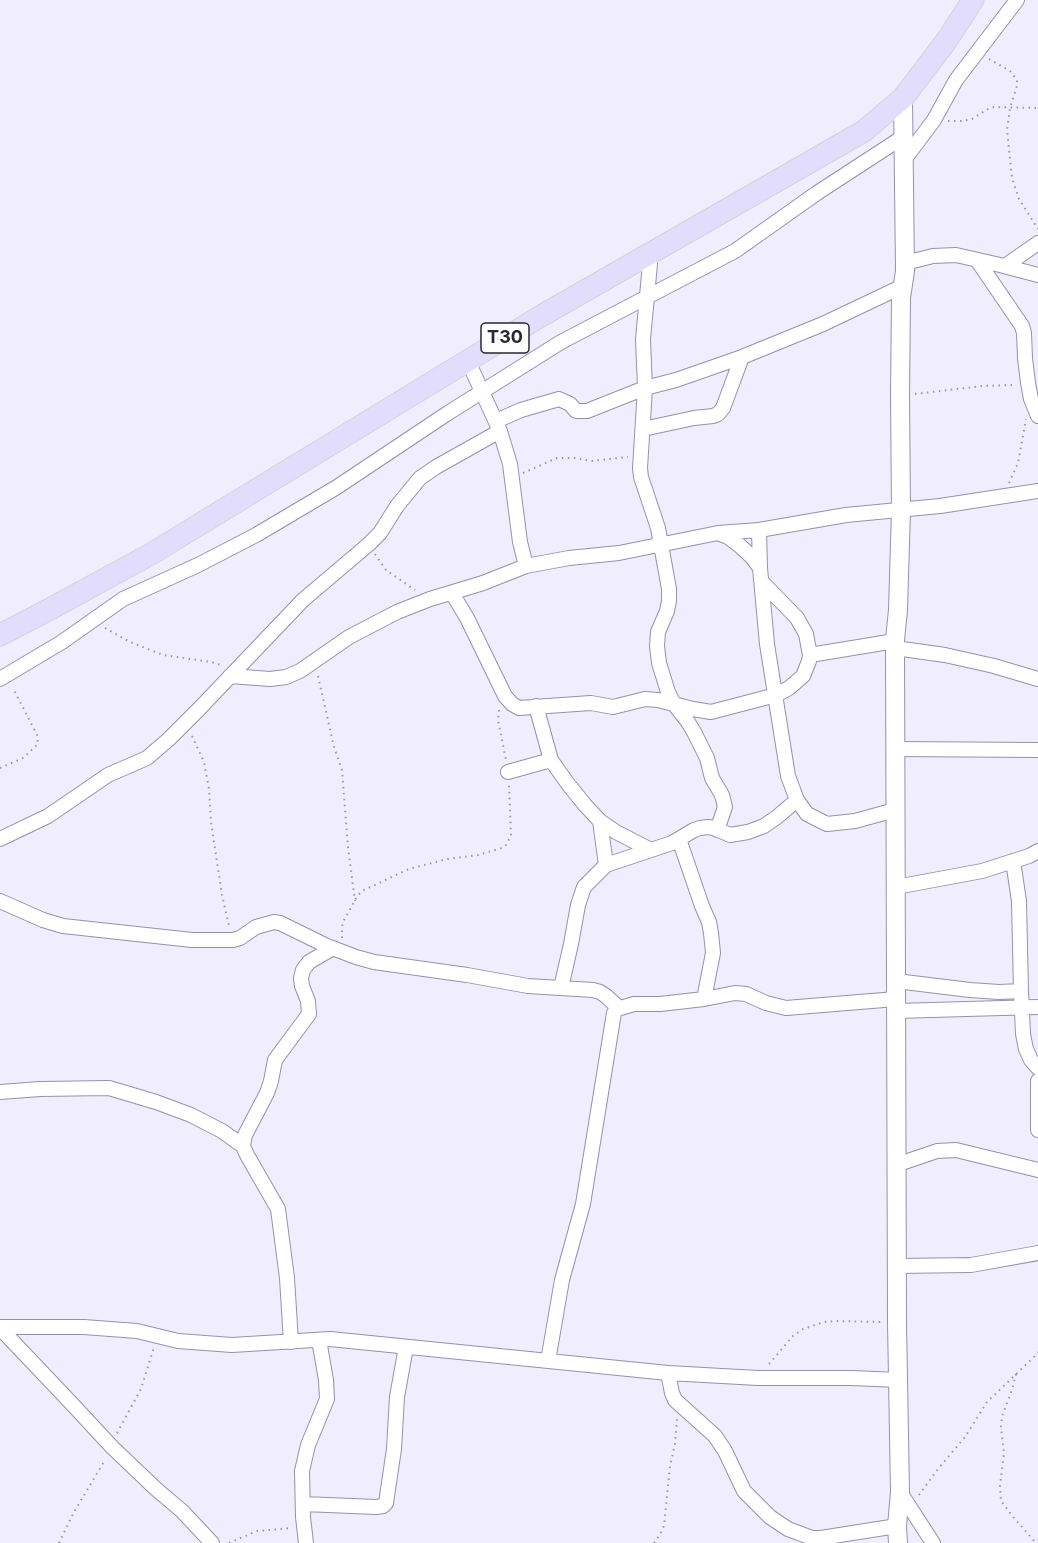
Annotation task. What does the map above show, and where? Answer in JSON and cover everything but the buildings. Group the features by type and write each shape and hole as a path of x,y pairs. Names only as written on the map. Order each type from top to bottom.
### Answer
{"main road":[{"name":"T30","path":"0,635 151,554 542,316 864,131 903,98 974,0"}],"street":[{"path":"904,160 934,120 956,80 1017,0"},
{"path":"668,1373 676,1401 716,1436 744,1491 770,1517 788,1529 812,1538 898,1534 905,1499 897,1322 895,810 895,645 902,510 900,396 905,263 903,98"},
{"path":"3,677 62,642 123,599 198,565 256,535 337,487 448,413 561,342 735,251 817,193 903,137"},
{"path":"1005,266 1038,243"},
{"path":"651,253 643,339 645,388 640,456 641,477 658,528 669,590 667,611 658,632 657,646 663,677 674,704 688,722 706,758 712,778 722,795 725,807 717,830"},
{"path":"905,263 933,256 956,255 1038,275"},
{"path":"977,260 1022,326 1028,383 1038,416"},
{"path":"0,839 48,816 108,775 147,758 185,723 303,600 380,533 397,506 420,478 521,410 559,399 570,404 576,411 587,411 645,388 676,380 742,357 823,324 903,286"},
{"path":"643,429 694,418 713,417 718,414 723,408 742,357"},
{"path":"468,361 498,426 510,464 520,542 526,566"},
{"path":"232,674 270,679 286,677 300,671 349,637 397,612 526,566 846,515 998,498 1038,491"},
{"path":"759,530 760,575 767,644 788,776 797,800 812,817 827,824 855,821 895,810"},
{"path":"452,593 467,618 505,696 519,708 591,703 613,707 645,699 711,712 776,695 789,688 803,676 810,655 806,634 798,618 760,575 752,557 739,544 718,534"},
{"path":"810,655 895,645 994,666 1038,679"},
{"path":"536,706 552,760 568,784 600,821 651,850"},
{"path":"895,749 1038,750"},
{"path":"508,772 552,760"},
{"path":"561,988 578,905 584,887 606,865 672,843 700,828 708,827 730,835 748,832 770,821 797,800"},
{"path":"600,821 606,865"},
{"path":"680,839 711,933 712,952 704,999"},
{"path":"896,887 982,871 1038,851"},
{"path":"1013,861 1019,901 1023,1034 1026,1049 1038,1068"},
{"path":"0,901 63,926 192,940 233,940 256,927 274,922 280,923 356,957 375,962 543,988 593,990 600,992 619,1008"},
{"path":"243,1146 245,1135 267,1093 275,1060 309,1014 308,1001 302,986 303,970 309,962 337,949"},
{"path":"548,1362 562,1280 583,1204 614,1013 619,1008 634,1004 660,1005 735,993 746,994 766,1003 786,1008 896,997 979,991 1021,991"},
{"path":"896,997 1022,1008 1038,1007"},
{"path":"1038,1081 1038,1130"},
{"path":"0,1092 109,1088 191,1115 222,1131 243,1146 278,1209 287,1278 291,1342"},
{"path":"896,1166 937,1151 956,1150 1038,1170"},
{"path":"897,1266 971,1265 1038,1253"},
{"path":"0,1327 137,1331 178,1341 231,1345 330,1339 668,1373 758,1378 898,1380"},
{"path":"0,1327 111,1447 182,1511 212,1543"},
{"path":"306,1543 302,1471 308,1445 327,1399 319,1340"},
{"path":"303,1504 376,1507 386,1503 394,1449 397,1397 406,1347"},
{"path":"905,1499 933,1543"}],"path":[{"path":"977,52 1010,71 1016,77 1017,86 1010,108 1007,130 1012,178 1019,199 1038,229"},
{"path":"934,120 963,121 977,117 994,107 1038,108"},
{"path":"900,396 1028,383"},
{"path":"998,498 1010,481 1018,463 1023,428 1031,399"},
{"path":"513,478 557,458 601,461 640,456"},
{"path":"369,544 386,570 430,599"},
{"path":"92,621 130,642 163,655 211,662 232,674"},
{"path":"315,661 334,747 342,770 355,901"},
{"path":"0,768 23,758 35,748 38,739 3,677"},
{"path":"337,949 344,920 358,895 364,890 409,869 447,859 478,855 506,845 511,836 508,772 498,720 500,706 505,696"},
{"path":"185,723 204,762 210,789 211,822 222,895 233,940"},
{"path":"758,1378 798,1331 824,1322 897,1322"},
{"path":"59,1543 141,1389 157,1336"},
{"path":"905,1499 938,1469 965,1437 987,1402 1038,1352"},
{"path":"1016,1374 1002,1416 1004,1453 1000,1486 1002,1501 1036,1543"},
{"path":"654,1543 664,1526 670,1466 678,1424 676,1401"},
{"path":"228,1543 257,1531 304,1527"}]}
